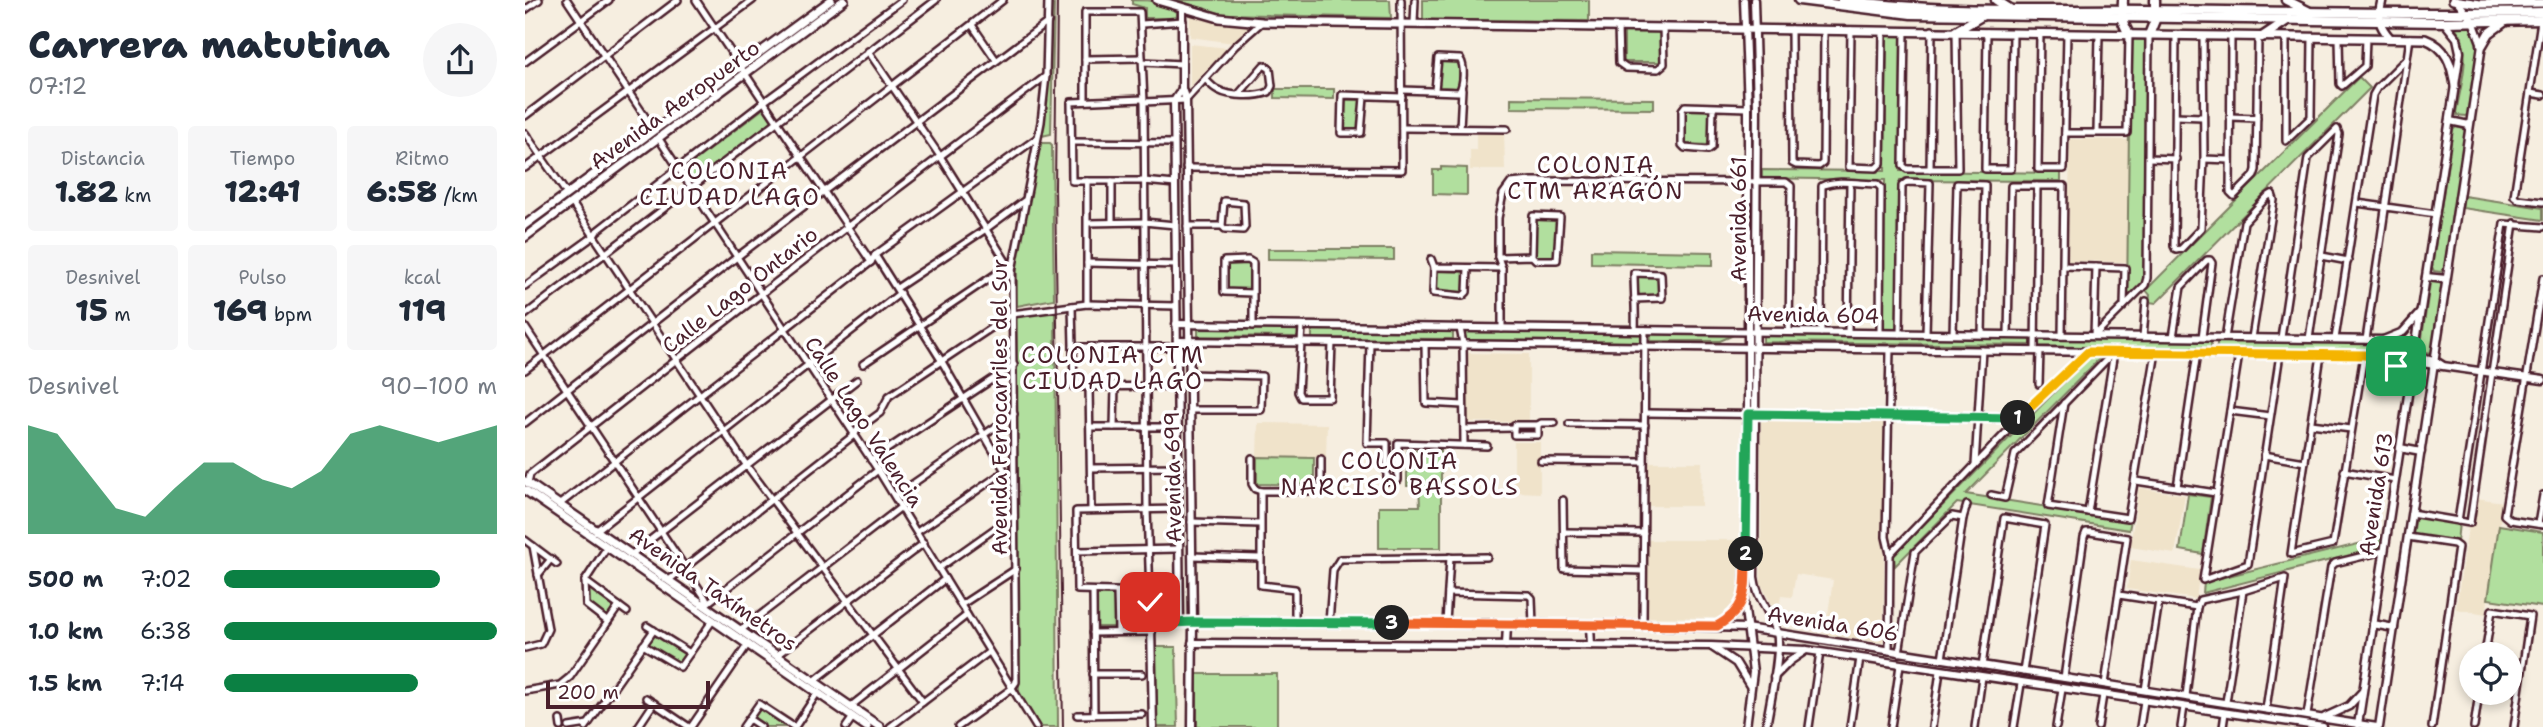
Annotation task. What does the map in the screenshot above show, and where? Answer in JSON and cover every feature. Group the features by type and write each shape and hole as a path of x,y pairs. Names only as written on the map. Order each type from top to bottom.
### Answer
{"main road":[{"name":"Avenida Aeropuerto","path":"525,225 831,0"},
{"name":"Avenida Aeropuerto","path":"525,237 845,0"},
{"path":"1157,0 1219,18 1262,22 2410,38 2425,39 2441,48 2448,58 2455,86"},
{"path":"1799,0 1891,12 1983,15 2310,13 2444,22 2471,18 2507,21 2542,18"},
{"path":"1842,0 1893,6 2122,14"},
{"path":"1996,0 2010,9"},
{"path":"2123,0 2122,14 2129,35"},
{"path":"2149,35 2155,14 2155,0"},
{"path":"2286,0 2310,13"},
{"path":"2382,0 2378,17 2382,30 2390,38"},
{"path":"2455,1 2480,4 2543,3"},
{"path":"2155,14 2290,19 2542,18"},
{"path":"1956,31 1983,15"},
{"path":"2260,37 2290,19"},
{"path":"2482,45 2489,33 2507,21"},
{"path":"611,162 616,170"},
{"name":"Avenida Taxímetros","path":"526,487 560,504 632,554 713,620 867,727"},
{"name":"Avenida Taxímetros","path":"526,487 607,547 669,580 880,727"}],"street":[{"path":"525,10 539,0"},
{"path":"566,0 654,130"},
{"path":"525,62 609,0"},
{"path":"525,116 678,0"},
{"path":"697,0 871,262"},
{"path":"525,168 753,0"},
{"path":"525,286 902,0"},
{"path":"525,315 936,0"},
{"path":"525,370 1003,0"},
{"name":"Avenida Ferrocarriles del Sur","path":"1011,689 1016,682 1016,569 1011,268 1037,138 1046,76 1048,0"},
{"path":"1187,168 1402,170 1401,0"},
{"path":"1414,23 1415,0"},
{"name":"Avenida 661","path":"1744,0 1748,108 1747,348 1752,414"},
{"name":"Avenida 661","path":"1746,727 1753,672 1744,602 1756,348 1756,29 1753,0"},
{"name":"Avenida 613","path":"2378,727 2482,45 2471,18 2455,1"},
{"name":"Avenida 699","path":"1182,8 1182,89 1186,100 1187,168 1192,727"},
{"path":"1085,100 1085,12 1140,12 1144,101 1147,509 1153,727"},
{"path":"2542,18 2515,198 2543,202"},
{"path":"525,424 737,257 1048,22"},
{"path":"1142,24 1183,22"},
{"path":"1175,184 1072,181 1071,102 1186,100 1262,22"},
{"name":"Avenida 613","path":"2358,725 2455,86 2459,44 2444,22"},
{"path":"972,25 996,60"},
{"path":"1618,27 1619,62 1626,68 1658,69 1664,64 1663,27"},
{"path":"1791,29 1792,164 1821,166 1824,30"},
{"path":"1851,30 1849,167 1880,167 1883,31"},
{"path":"1930,169 1932,30"},
{"path":"1905,31 1904,168 1958,169 1956,31"},
{"path":"1987,32 1985,169 2011,169 2013,33"},
{"path":"2040,33 2038,169 2064,169 2067,33"},
{"path":"2097,132 2099,34"},
{"path":"2065,133 2127,133 2129,35"},
{"path":"2094,336 2125,306 2147,278 2149,35"},
{"path":"2176,36 2176,250 2200,230 2204,159 2203,36"},
{"path":"2231,36 2232,196 2237,195 2256,173 2260,37"},
{"path":"2286,37 2286,141 2311,118 2312,37"},
{"path":"2339,38 2340,84 2345,86 2365,66 2366,38"},
{"path":"2366,340 2410,38"},
{"path":"863,364 919,324 1011,268 940,156 868,51"},
{"path":"1435,90 1436,60 1440,57 1457,57 1462,61 1460,128"},
{"path":"2335,339 2374,92 2408,58"},
{"path":"1085,59 1182,64"},
{"path":"1205,79 1217,90 1238,94 1264,94 1269,92 1272,86 1270,69 1264,65 1238,94"},
{"name":"Calle Lago Ontario","path":"526,487 530,474 761,293 1046,76"},
{"path":"1174,101 1182,89"},
{"path":"1364,97 1361,132 1343,134 1339,131 1342,95 1364,97 1460,90"},
{"path":"2529,93 2543,95"},
{"name":"Avenida 699","path":"1174,101 1180,622"},
{"path":"1713,107 1712,148 1685,149 1682,145 1682,108 1686,106 1748,108"},
{"path":"2176,116 2203,117"},
{"path":"2230,117 2257,118"},
{"path":"2450,121 2469,125"},
{"path":"1402,128 1507,129"},
{"path":"2281,338 2309,156 2337,130 2339,134 2309,339"},
{"path":"525,133 567,194"},
{"name":"Calle Lago Valencia","path":"659,138 895,496 1034,726"},
{"path":"560,504 871,262 875,255 1037,138"},
{"path":"1072,142 1174,143"},
{"path":"2149,159 2176,159"},
{"path":"2204,159 2230,160"},
{"path":"1087,181 1087,304"},
{"path":"1112,181 1112,222"},
{"path":"1502,329 1502,268 1498,257 1499,211 1503,194 1511,183 1757,183 1789,184 1789,332"},
{"path":"1848,333 1850,183"},
{"path":"1821,333 1823,184 1850,183 1879,185 1880,333"},
{"path":"1900,334 1904,183 1930,183 1926,334"},
{"path":"1953,334 1957,184 1985,185 1982,335"},
{"path":"2008,335 2011,186 2064,186 2062,336"},
{"path":"2037,186 2035,335 2039,384"},
{"path":"2225,338 2245,220 2272,194 2274,200 2252,338"},
{"path":"597,530 637,496 808,365 898,290 1024,201"},
{"path":"1187,226 1244,229 1244,202 1224,201 1222,226"},
{"path":"2357,202 2435,214"},
{"path":"572,203 747,466 923,702"},
{"path":"1498,257 1532,256 1536,260 1557,260 1560,217 1533,216 1532,256"},
{"path":"1088,223 1145,222 1175,225"},
{"path":"2458,521 2504,223 2543,227"},
{"path":"2411,513 2470,523 2514,223"},
{"path":"875,255 941,360 1005,471"},
{"path":"2322,256 2348,261"},
{"path":"1431,259 1434,267 1433,293 1463,296 1467,292 1468,268"},
{"path":"2173,337 2181,286 2210,260 2212,263 2202,337"},
{"path":"1253,293 1224,292 1224,261 1252,262 1253,293 1253,326"},
{"path":"1087,264 1176,265"},
{"path":"2063,266 2123,267 2125,306"},
{"path":"1434,267 1502,268"},
{"path":"2094,336 2096,267"},
{"path":"1634,299 1661,298 1661,274 1634,273 1634,299 1635,330"},
{"path":"2426,277 2446,279"},
{"path":"2543,278 2504,515 2506,519 2540,524 2543,495"},
{"path":"2143,337 2146,301"},
{"path":"669,580 854,435 857,429 880,412 889,396 1012,314 1087,304 1176,306"},
{"path":"1072,306 1074,387 1177,386"},
{"path":"2383,340 2403,332 2421,312"},
{"name":"Avenida 604","path":"1177,324 2383,340 2414,360"},
{"path":"1302,326 1298,395 1303,399 1330,398 1332,343"},
{"path":"525,327 706,599 705,606"},
{"path":"1460,328 1463,344 1464,445"},
{"path":"1643,625 1645,330"},
{"path":"2213,338 2213,353"},
{"name":"Avenida 604","path":"1073,346 1146,346 1189,341 2364,355 2543,380"},
{"path":"1370,343 1367,443 1387,443 1387,481 1398,480 1398,443 1487,446"},
{"path":"1425,344 1426,403 1463,405"},
{"path":"1889,651 1890,554 1886,537 1890,349"},
{"path":"2397,349 2393,359 2409,390"},
{"path":"1975,465 1982,351"},
{"path":"1890,554 2020,418 2088,352"},
{"path":"1991,495 2005,498 2015,454 2114,352"},
{"path":"2088,512 2114,352"},
{"path":"2064,403 2048,506 2129,518 2156,352"},
{"path":"2177,487 2197,353"},
{"path":"2239,354 2203,580 2248,564 2280,354"},
{"path":"2321,355 2291,554 2333,544 2364,355"},
{"path":"871,460 1014,365"},
{"path":"1189,374 1262,376 1262,410 1190,410"},
{"path":"632,554 857,380"},
{"path":"1089,387 1091,509"},
{"path":"1114,427 1115,387"},
{"path":"2230,411 2270,416"},
{"path":"1645,413 2020,418"},
{"path":"895,496 1014,414"},
{"path":"1464,429 1514,428 1514,425 1555,423"},
{"path":"1569,424 1645,425"},
{"path":"2311,424 2351,429"},
{"path":"1514,428 1514,435 1538,435 1538,425"},
{"path":"1090,427 1178,427"},
{"name":"Avenida 661","path":"1751,439 1755,588 1778,634 1766,727"},
{"path":"2400,449 2420,452"},
{"path":"2264,455 2305,463"},
{"path":"1252,458 1252,484 1255,489 1261,491 1317,491 1321,486 1321,459"},
{"path":"1541,461 1644,462"},
{"path":"1091,468 1178,467"},
{"path":"705,606 878,470"},
{"path":"917,533 1005,471 1014,471"},
{"path":"2344,471 2395,480"},
{"path":"2136,481 2216,493"},
{"path":"1261,491 1261,587 1295,590 1295,622"},
{"path":"1563,500 1564,569 1643,572"},
{"path":"1941,659 1967,505"},
{"path":"741,630 901,507"},
{"path":"1150,592 1077,590 1076,511 1179,509"},
{"path":"939,568 1014,516"},
{"path":"1899,653 1915,552 1952,516 1963,517"},
{"path":"1982,666 2004,518 2045,525 2023,672"},
{"path":"1191,522 1260,524"},
{"path":"1564,532 1644,534"},
{"path":"2064,678 2086,533 2127,538 2105,684"},
{"path":"2408,537 2458,547 2432,727"},
{"path":"525,540 557,564"},
{"path":"777,656 923,543"},
{"path":"533,546 548,629 553,635"},
{"path":"607,547 585,581 586,605 608,622"},
{"path":"1077,551 1179,549"},
{"path":"2307,715 2331,566 2384,551"},
{"path":"1192,556 1261,558"},
{"path":"1446,623 1450,557"},
{"path":"1329,623 1332,573 1340,559 1487,557"},
{"path":"538,575 551,559"},
{"path":"961,605 1016,569"},
{"path":"2186,696 2200,600 2285,578 2266,709"},
{"path":"814,681 945,579"},
{"path":"585,581 627,612"},
{"path":"1093,591 1094,715"},
{"path":"2226,702 2243,591"},
{"path":"1117,592 1118,632"},
{"path":"1448,593 1529,595 1532,598 1533,625"},
{"path":"2119,595 2197,607"},
{"path":"2145,690 2159,601"},
{"path":"1717,626 1729,620 1744,602"},
{"path":"525,691 555,686 571,677 619,606"},
{"path":"2487,642 2492,610 2531,616 2522,675"},
{"path":"851,706 967,615"},
{"path":"643,645 679,667 713,620"},
{"name":"Avenida 606","path":"1152,628 1180,622 1746,628 2307,715 2332,723 2378,727"},
{"path":"2373,624 2394,628"},
{"path":"1506,645 1507,625"},
{"path":"647,626 690,653"},
{"path":"1590,626 1591,645"},
{"path":"1093,633 1152,628"},
{"path":"525,648 540,645 548,629"},
{"path":"569,727 587,725 654,630"},
{"name":"Avenida 606","path":"1192,643 1711,646 1807,650 2323,727"},
{"path":"646,698 690,727 748,644"},
{"path":"1711,646 1736,663 1751,687"},
{"path":"1773,678 1790,661 1807,650"},
{"path":"890,727 989,652"},
{"path":"1809,727 1821,652"},
{"path":"1916,667 1918,656"},
{"path":"1850,727 1860,659"},
{"path":"1891,727 1900,665"},
{"path":"1932,727 1940,671"},
{"path":"1093,674 1142,674"},
{"path":"1975,727 1982,677"},
{"path":"2014,727 2021,684"},
{"path":"958,727 1011,689"},
{"path":"2056,727 2062,690"},
{"path":"2323,718 2349,706 2363,690"},
{"path":"743,727 760,704 794,727 818,692"},
{"path":"2161,704 2162,692"},
{"path":"2098,727 2103,695"},
{"path":"2140,727 2144,701"},
{"path":"638,727 654,703"},
{"path":"2474,727 2477,705"},
{"path":"2514,727 2517,705"},
{"path":"2181,727 2184,707"},
{"path":"2223,727 2225,713"},
{"path":"1077,715 1142,714"},
{"path":"846,727 853,717"},
{"path":"2265,727 2266,718"},
{"path":"749,719 761,727"}],"shaded area":[{"path":"1190,14 1218,22 1250,26 1234,43 1190,37"},
{"path":"1190,44 1228,48 1190,87"},
{"path":"1476,130 1504,130 1505,170 1470,170 1470,150 1476,150"},
{"path":"2070,139 2129,140 2128,262 2068,261"},
{"path":"1467,353 1529,354 1529,422 1467,422"},
{"path":"1761,418 1886,420 1883,643 1825,634 1833,580 1796,574 1792,597 1781,596 1780,602 1772,605 1761,584"},
{"path":"1258,423 1327,424 1326,458 1257,457"},
{"path":"1514,442 1540,442 1540,493 1514,492"},
{"path":"1648,462 1702,462 1701,506 1648,506"},
{"path":"2139,488 2185,495 2175,554 2130,547"},
{"path":"2476,498 2503,502 2486,614 2456,609 2468,527 2472,527"},
{"path":"1648,540 1742,540 1741,597 1735,609 1717,618 1648,617"},
{"path":"2131,560 2200,570 2196,599 2127,589"}],"green space":[{"path":"1132,0 1168,5 1177,12 1177,18 1145,18 1145,8 1132,4"},
{"path":"1175,0 1390,0 1391,18 1222,14"},
{"path":"1423,0 1589,0 1589,21 1423,20"},
{"path":"1051,4 1054,4 1051,134 1042,136 1049,75"},
{"path":"2455,27 2473,27 2479,43 2465,116 2456,113 2465,57 2461,36"},
{"path":"1624,29 1661,29 1660,62 1624,62"},
{"path":"1887,35 1901,35 1900,171 2061,173 2061,181 1900,180 1898,331 1883,331 1885,180 1762,178 1762,170 1885,171"},
{"path":"2130,39 2147,39 2144,281 2127,300"},
{"path":"1440,60 1459,61 1459,88 1439,87"},
{"path":"2359,77 2370,88 2156,303 2149,302 2150,295 2146,290"},
{"path":"1275,89 1334,89 1334,99 1275,98"},
{"path":"1511,98 1654,99 1654,109 1511,108"},
{"path":"1344,100 1361,100 1361,130 1343,130"},
{"path":"764,108 772,121 692,182 684,169"},
{"path":"1686,109 1710,109 1710,145 1686,144"},
{"path":"2456,127 2464,129 2465,132 2444,269 2441,272 2434,271 2432,267 2453,130"},
{"path":"1040,143 1052,145 1054,299 1017,306 1017,262"},
{"path":"1441,167 1467,168 1467,195 1433,194 1433,170 1441,170"},
{"path":"2464,196 2543,208 2543,220 2462,208"},
{"path":"1536,218 1557,220 1556,258 1535,257"},
{"path":"1268,249 1394,249 1394,260 1268,259"},
{"path":"1591,250 1713,252 1713,265 1591,263"},
{"path":"1225,263 1250,264 1250,289 1225,289"},
{"path":"1437,271 1466,272 1465,293 1436,292"},
{"path":"1636,275 1660,275 1659,297 1635,297"},
{"path":"2432,281 2442,284 2432,353 2420,351"},
{"path":"1055,310 1058,727 1039,727 1019,694 1015,315"},
{"path":"1198,329 1299,330 1299,337 1198,336"},
{"path":"1312,329 1453,330 1453,339 1312,338"},
{"path":"1465,331 1642,333 1642,342 1465,340"},
{"path":"1650,333 1736,334 1720,341 1651,341"},
{"path":"1763,335 2033,338 2033,345 1763,342"},
{"path":"2039,338 2211,340 2211,350 2039,346"},
{"path":"2217,340 2384,342 2392,348 2386,352 2217,350"},
{"path":"2090,356 2101,357 1966,494 2131,520 2129,530 1957,503 1895,566 1894,555"},
{"path":"1441,450 1441,548 1379,548 1379,506 1420,506 1419,486 1407,486 1407,451"},
{"path":"1257,457 1314,458 1314,485 1257,484"},
{"path":"2188,494 2211,497 2203,554 2180,550"},
{"path":"2416,516 2459,523 2457,542 2413,535"},
{"path":"2499,525 2543,532 2543,607 2488,599"},
{"path":"2382,538 2381,547 2203,593 2204,582"},
{"path":"585,586 589,586 616,606 607,619 587,604"},
{"path":"1116,592 1116,627 1096,627 1096,593"},
{"path":"655,633 686,654 678,664 647,644"},
{"path":"1156,647 1176,647 1178,727 1157,727"},
{"path":"1197,674 1277,674 1277,727 1197,727"},
{"path":"759,706 790,727 763,727 752,720"}],"railway":[{"path":"1057,0 1055,188 1063,727"}],"district":[{"name":"COLONIA CTM ARAGÓN","path":"1596,178"},
{"name":"COLONIA CIUDAD LAGO","path":"730,184"},
{"name":"COLONIA CTM CIUDAD LAGO","path":"1113,368"},
{"name":"COLONIA NARCISO BASSOLS","path":"1400,474"}],"route":[{"path":"1150,602 1151,624 1193,622 1717,626 1729,620 1744,602 1748,414 2020,418 2088,352 2364,355 2393,359 2396,366"}]}
